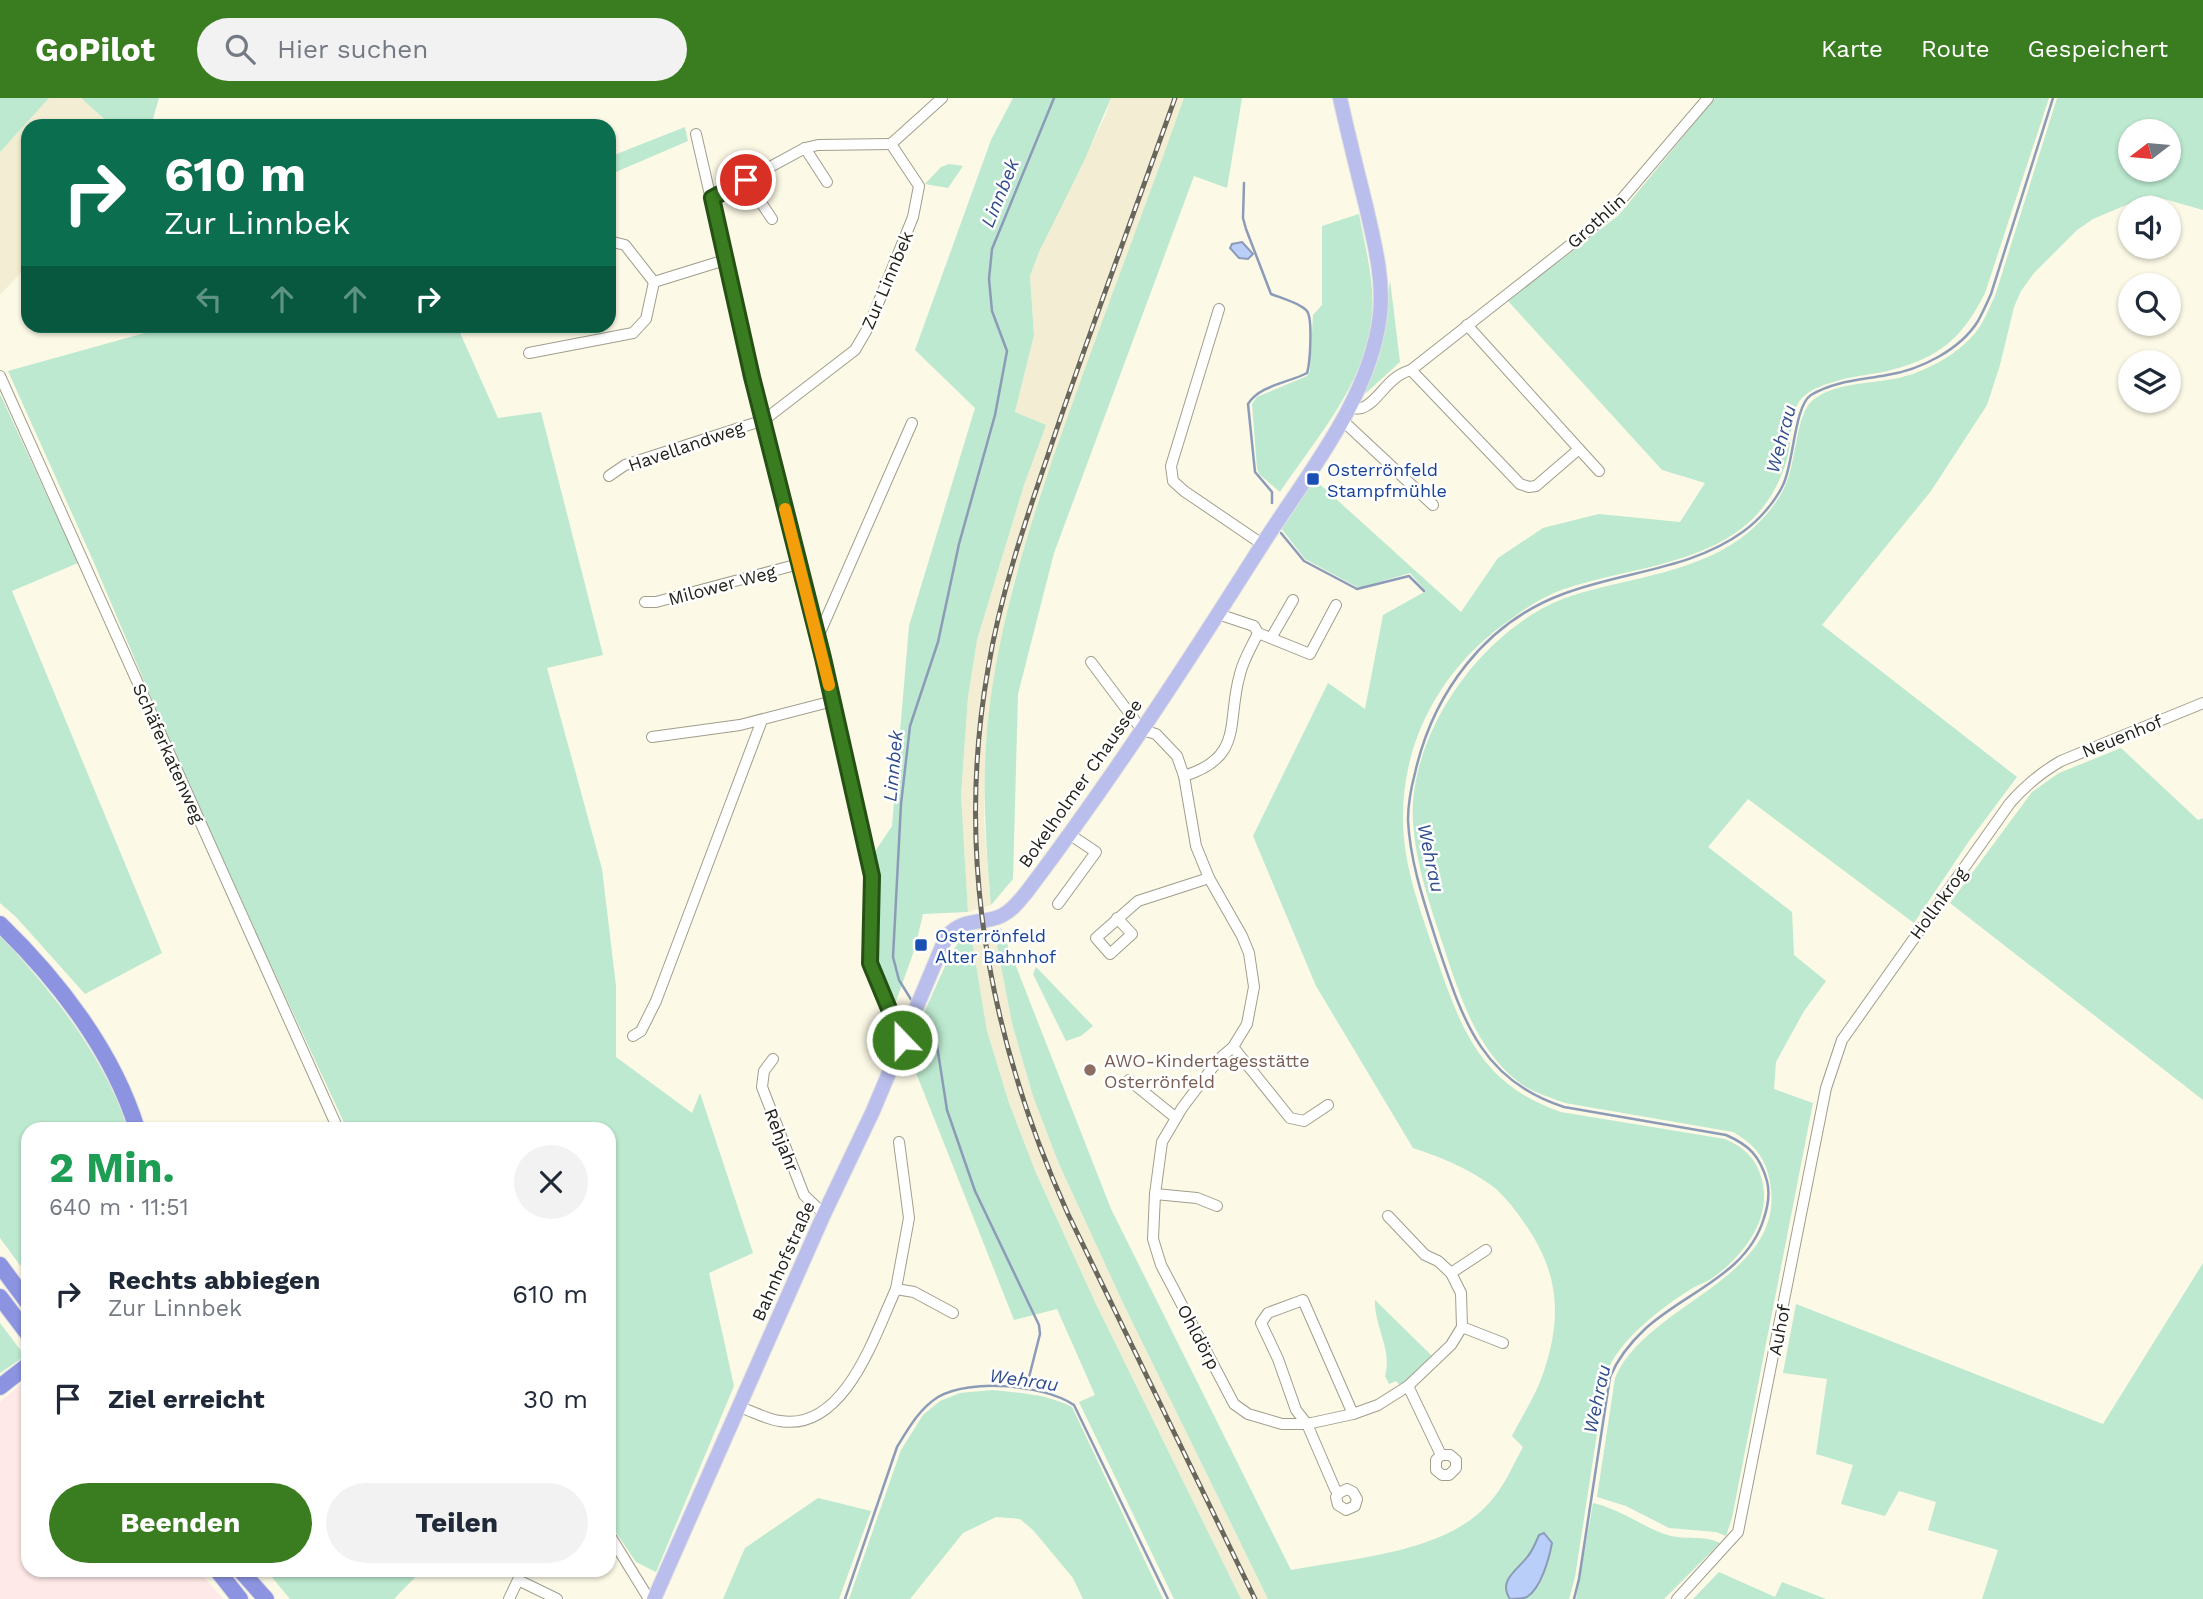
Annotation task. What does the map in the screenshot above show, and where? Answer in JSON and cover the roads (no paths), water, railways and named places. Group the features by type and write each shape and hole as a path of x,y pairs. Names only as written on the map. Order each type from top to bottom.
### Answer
{"highway":[{"path":"0,924 63,992 117,1081 134,1122"},
{"path":"0,1265 21,1294"},
{"path":"0,1297 21,1325"},
{"path":"0,1387 21,1370"},
{"path":"223,1577 240,1599"},
{"path":"246,1577 266,1599"}],"main road":[{"name":"Bokelholmer Chaussee","path":"946,937 964,923 1000,917 1012,910 1142,730 1343,419 1373,350 1381,292 1376,250 1340,98"},
{"name":"Bahnhofstraße","path":"651,1599 873,1111 946,937"}],"street":[{"path":"712,198 805,148 818,145 891,144 942,98"},
{"name":"Grothlin","path":"1343,419 1362,408 1393,378 1411,370 1615,207 1708,98"},
{"path":"696,134 818,637 872,876 870,963 902,1040"},
{"name":"Zur Linnbek","path":"764,420 855,350 869,326 913,217 919,186 891,144"},
{"path":"805,148 827,182"},
{"path":"746,180 772,219"},
{"path":"616,243 625,245 654,282"},
{"path":"654,282 725,260"},
{"path":"529,353 633,333 646,319 654,282"},
{"path":"1219,309 1171,467 1173,481 1262,544"},
{"path":"1467,326 1599,471"},
{"path":"1411,370 1520,484 1536,486 1579,449"},
{"name":"Schäferkatenweg","path":"0,376 335,1122"},
{"path":"1343,419 1433,505"},
{"name":"Havellandweg","path":"610,475 625,465 764,420"},
{"path":"818,637 912,423"},
{"name":"Milower Weg","path":"645,602 656,603 799,564"},
{"path":"1271,638 1293,600"},
{"path":"1218,614 1254,626 1258,633 1310,654 1336,605"},
{"path":"1184,776 1213,764 1226,746 1234,716 1240,672 1258,633"},
{"name":"Ohldörp","path":"1091,662 1142,730 1156,734 1177,756 1184,776 1196,846 1209,878 1249,953 1254,987 1247,1024 1233,1047 1219,1059 1176,1118 1161,1143 1153,1239 1161,1265 1234,1404 1248,1414 1282,1424 1307,1424 1353,1414 1378,1405 1408,1386 1451,1345 1462,1327"},
{"path":"652,737 740,725 833,701"},
{"name":"Neuenhof","path":"2042,772 2061,761 2203,703"},
{"path":"637,1034 656,1000 762,720"},
{"name":"Hollnkrog","path":"1842,1040 2010,803 2025,785 2042,772"},
{"path":"1058,904 1097,852 1069,834"},
{"path":"1117,918 1138,901 1209,878"},
{"name":"Auhof","path":"1677,1599 1738,1532 1826,1088 1842,1040"},
{"path":"1233,1047 1290,1118 1304,1122 1328,1105"},
{"name":"Rehjahr","path":"773,1059 764,1070 762,1087 804,1195 824,1214"},
{"path":"1129,1080 1176,1118"},
{"path":"739,1407 780,1421 793,1422 813,1416 839,1397 861,1365 895,1289 909,1218 899,1142"},
{"path":"1155,1194 1197,1198 1217,1206"},
{"path":"1388,1216 1425,1255 1438,1261 1451,1273 1461,1293 1462,1327 1503,1343"},
{"path":"1451,1273 1486,1250"},
{"path":"895,1289 914,1292 953,1313"},
{"path":"1339,1493 1307,1424 1296,1410 1278,1359 1261,1323 1268,1313 1303,1300 1353,1414"},
{"path":"1408,1386 1441,1455"},
{"path":"616,1545 651,1599"},
{"path":"509,1599 518,1580 557,1599"}],"water":[{"path":"1242,242 1253,254 1248,259 1239,258 1230,248 1232,244"},
{"path":"1544,1533 1552,1543 1540,1580 1527,1597 1510,1599 1506,1586 1508,1580 1530,1554 1539,1535"}],"waterway":[{"name":"Linnbek","path":"912,1001 899,980 893,957 901,804 910,726 938,642 959,544 995,415 1007,351 992,311 989,279 992,249 1054,98"},
{"name":"Wehrau","path":"1574,1599 1613,1370 1625,1351 1645,1329 1713,1281 1744,1254 1756,1238 1764,1218 1768,1186 1757,1158 1747,1147 1726,1135 1564,1107 1536,1096 1514,1082 1495,1065 1468,1025 1458,1001 1415,869 1408,820 1410,796 1423,744 1435,715 1466,664 1510,623 1563,594 1702,554 1723,544 1755,522 1783,485 1801,411 1811,395 1838,384 1913,369 1938,357 1961,341 1978,321 1991,294 2053,98"},
{"path":"1244,183 1243,218 1271,294 1304,308 1310,323 1307,373 1267,388 1248,404 1255,472 1272,492 1272,503"},
{"path":"1281,533 1304,561 1357,589 1409,576 1424,591"},
{"name":"Linnbek","path":"920,1012 936,1039 947,1110 975,1191 1039,1325 1040,1334 1026,1389"},
{"name":"Wehrau","path":"845,1599 897,1447 910,1426 925,1407 938,1397 969,1387 987,1386 1027,1389 1061,1398 1074,1405 1168,1599"}],"railway":[{"path":"1175,98 1063,410 1022,534 999,615 988,669 979,739 976,809 978,878 986,947 1000,1015 1018,1082 1041,1149 1068,1214 1255,1599"}],"place":[{"name":"Osterrönfeld Stampfmühle","path":"1313,479"},
{"name":"Osterrönfeld Alter Bahnhof","path":"921,945"},
{"name":"AWO-Kindertagesstätte Osterrönfeld","path":"1090,1070"}]}
